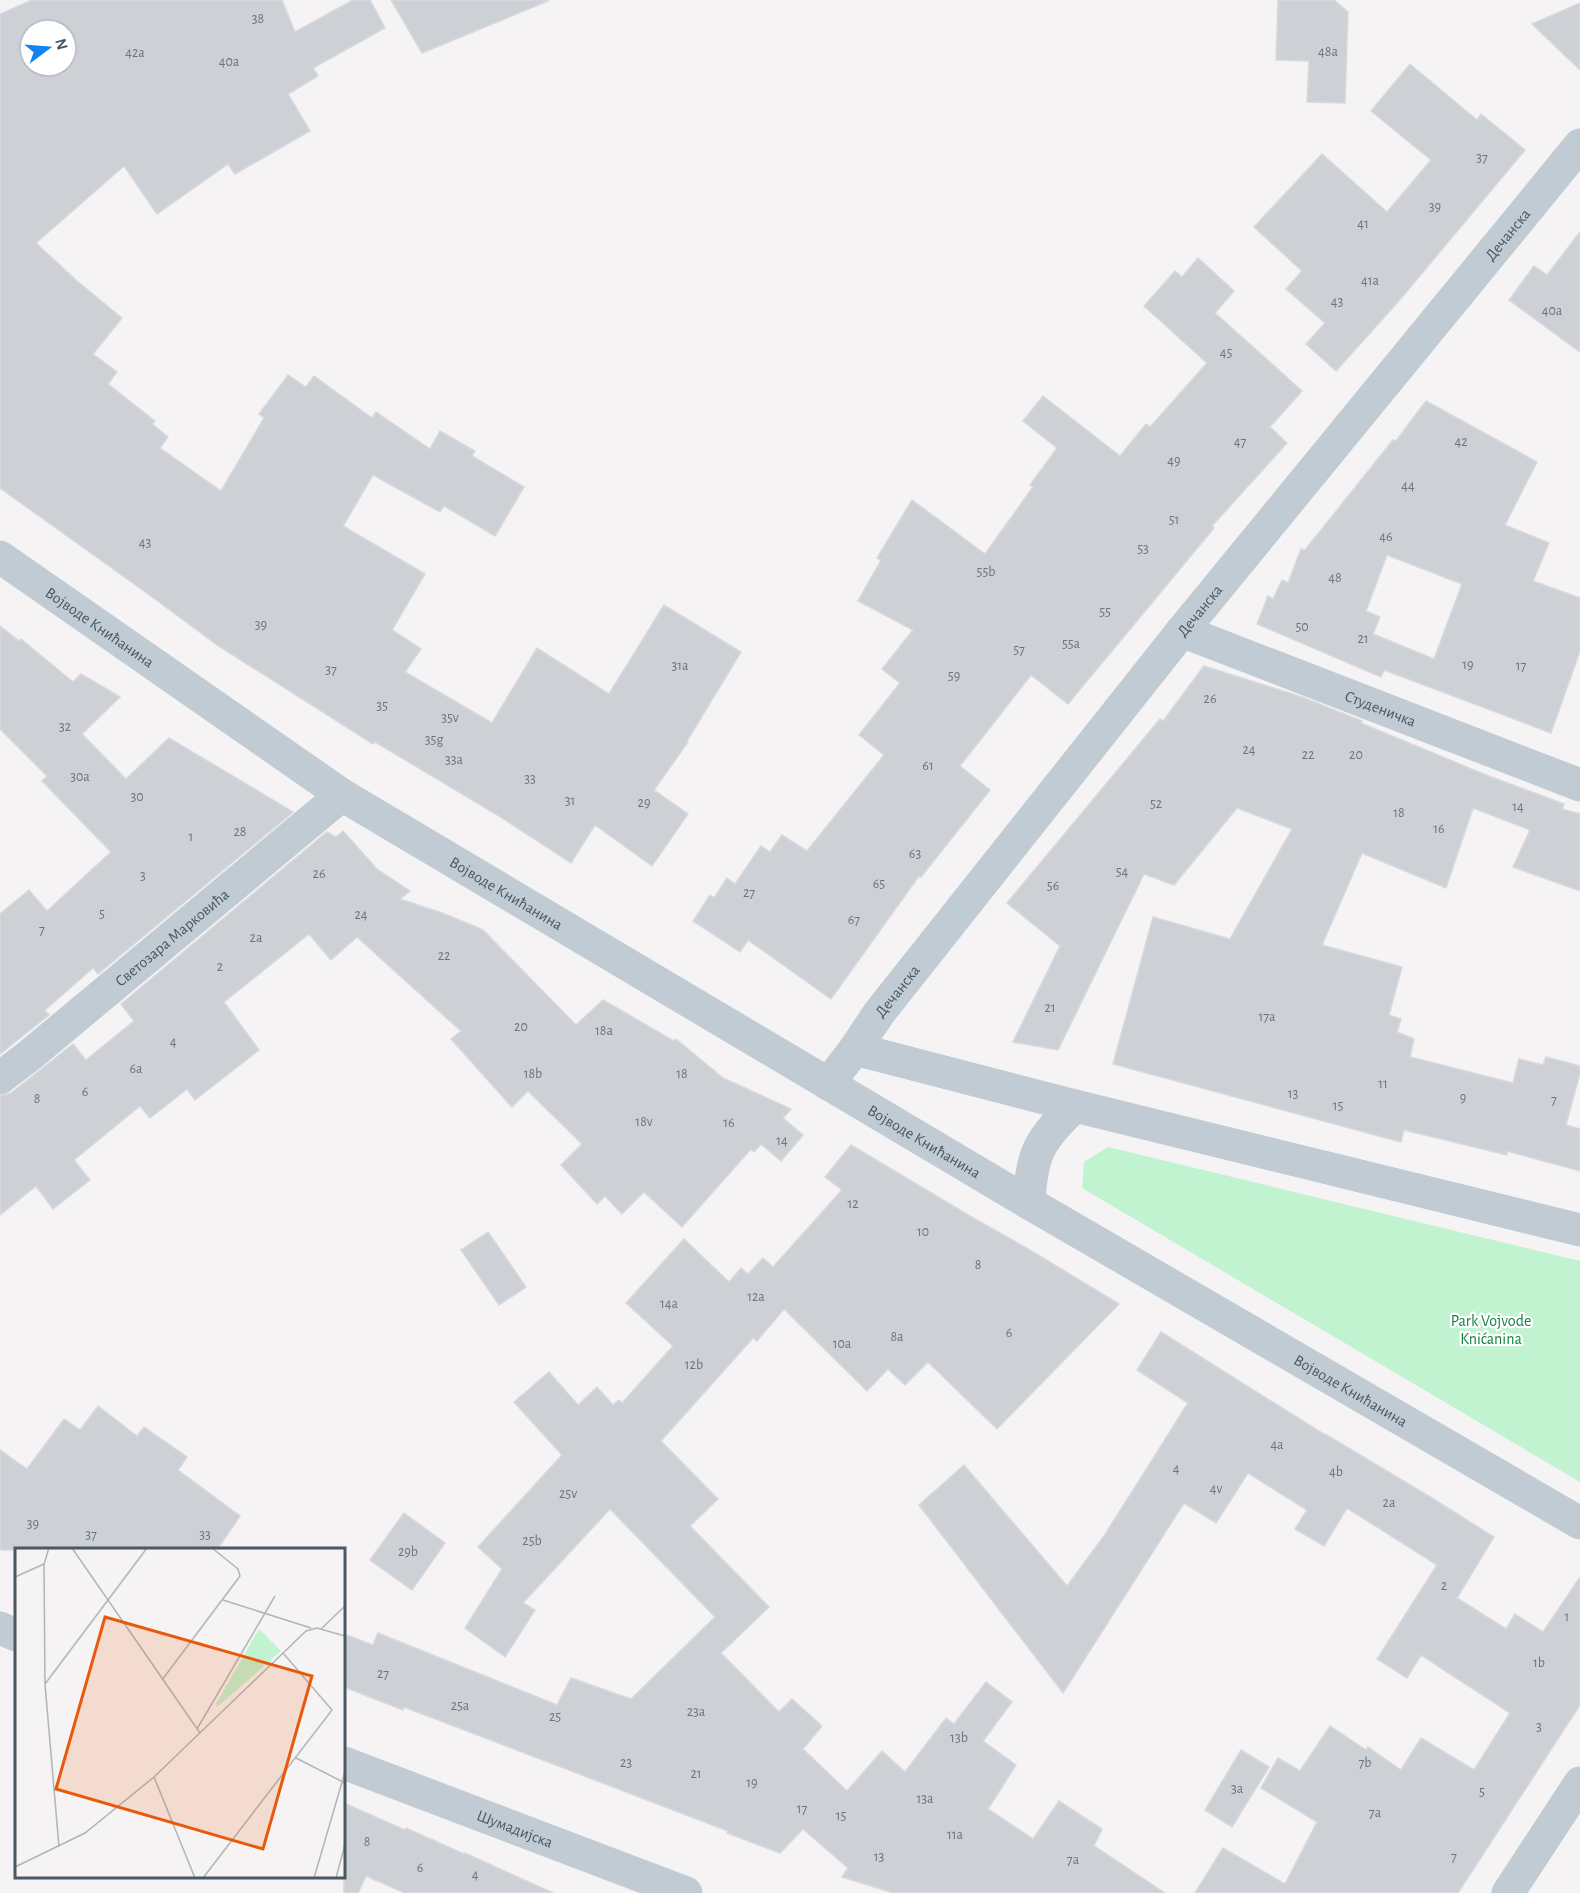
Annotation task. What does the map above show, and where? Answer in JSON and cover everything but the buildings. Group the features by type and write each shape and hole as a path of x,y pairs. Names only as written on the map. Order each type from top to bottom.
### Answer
{"street":[{"name":"Дечанска","path":"828,1084 879,1013 1182,631 1580,145"},
{"name":"Војводе Книћанина","path":"0,557 342,795 1029,1203 1580,1523"},
{"name":"Студеничка","path":"1182,631 1580,785"},
{"name":"Светозара Марковића","path":"0,1078 342,795"},
{"path":"855,1049 1075,1106 1580,1230"},
{"path":"1029,1203 1030,1174 1038,1150 1048,1132 1075,1106"},
{"path":"0,1628 15,1635"},
{"name":"Шумадијска","path":"345,1762 686,1893"},
{"path":"1508,1893 1580,1783"}],"green space":[{"name":"Park Vojvode Knićanina","path":"1108,1147 1580,1261 1580,1482 1082,1188 1084,1162"}]}
